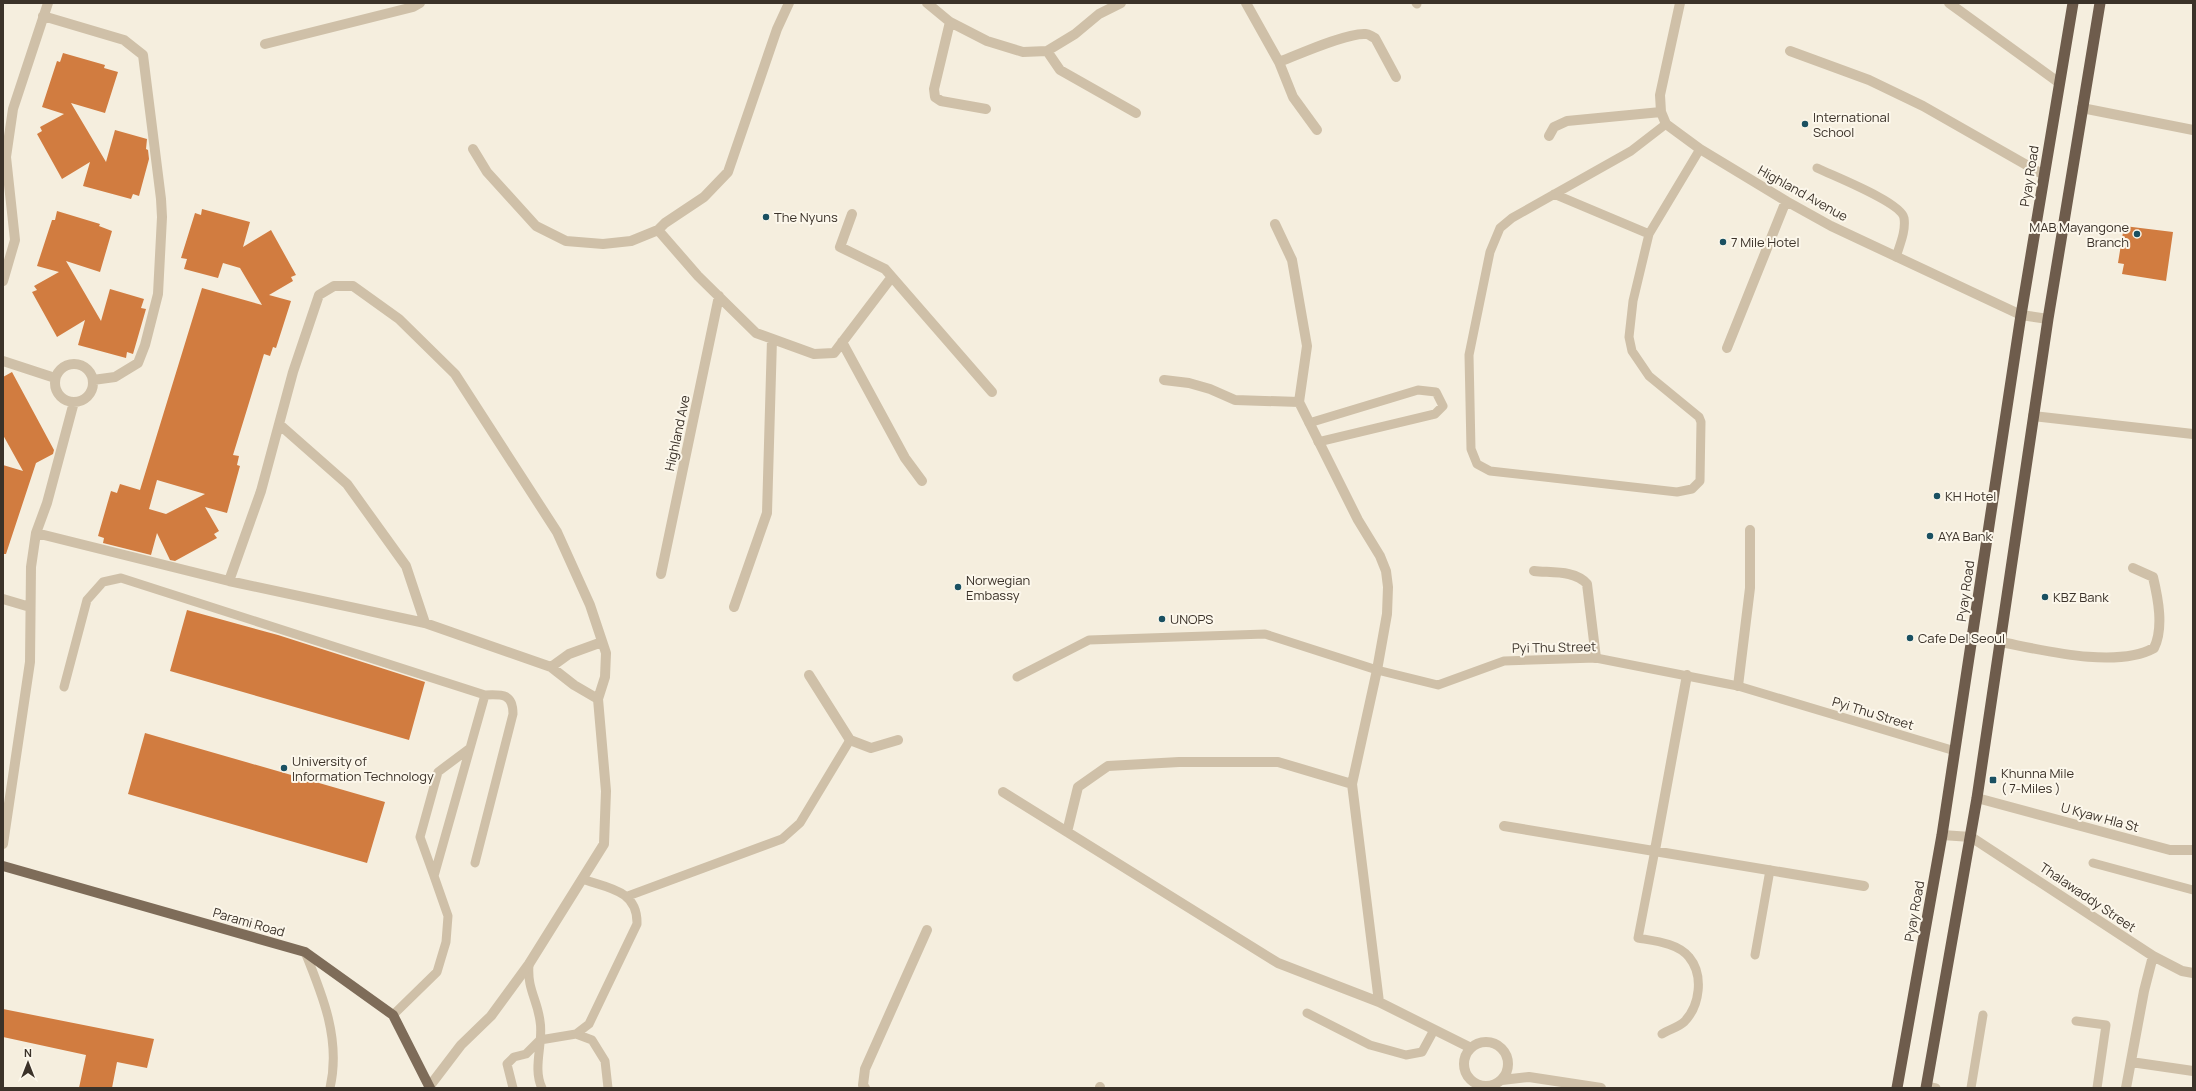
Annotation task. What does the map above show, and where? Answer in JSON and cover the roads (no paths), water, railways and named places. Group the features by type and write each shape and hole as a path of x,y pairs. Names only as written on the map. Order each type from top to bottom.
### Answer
{"highway":[{"name":"Pyay Road","path":"1897,1088 1956,751 2020,315 2058,82 2073,3"},
{"path":"1929,1087 1971,837 2048,319 2100,3"}],"main road":[{"name":"Parami Road","path":"3,866 305,952 393,1015 429,1088"}],"street":[{"path":"3,281 15,240 7,202 6,157 13,109 48,3"},
{"path":"265,44 413,7 420,3"},
{"path":"473,149 487,172 536,226 566,241 603,244 631,241 658,230 665,223 704,197 728,172 777,30 789,3"},
{"path":"927,3 950,22 987,41 1022,52 1047,51 1074,34 1099,14 1121,3"},
{"path":"1246,3 1279,62 1293,96 1317,130"},
{"path":"1666,124 1661,112 1660,95 1680,3"},
{"path":"1949,3 2058,82"},
{"path":"43,16 124,40 143,55 162,217 158,294 145,345 138,363 115,377 93,380"},
{"path":"950,22 934,89 935,96 941,101 986,109"},
{"path":"1279,62 1316,47 1351,36 1366,34 1375,38 1396,77"},
{"path":"1047,51 1060,70 1136,113"},
{"path":"1790,51 1869,80 1923,106 2044,175"},
{"path":"2082,108 2193,130"},
{"path":"1549,136 1554,127 1567,121 1661,112"},
{"name":"Highland Avenue","path":"1666,124 1700,148 1786,201 1831,226 2020,315 2048,319"},
{"path":"1727,348 1786,201"},
{"path":"852,214 840,247 885,269 891,278 992,392"},
{"path":"1275,224 1292,260 1307,346 1299,402 1318,442 1386,571 1388,587 1387,614 1377,670 1352,784 1379,1002"},
{"path":"658,230 698,276 756,333 814,354 834,353 891,278"},
{"path":"229,581 262,491 293,372 319,295 334,286 353,286 399,319 455,374 557,532 590,606 606,653 605,677 598,699 606,791 604,844 528,964 491,1016 461,1045 429,1088"},
{"name":"Highland Ave","path":"662,574 719,296"},
{"path":"734,607 767,513 772,339"},
{"path":"842,342 905,458 922,481"},
{"path":"3,361 55,378"},
{"path":"76,363 87,369 93,380 93,386 86,398 74,402 62,399 54,388 55,378 59,370 64,366 76,363"},
{"path":"1164,380 1210,389 1235,400 1299,402"},
{"path":"3,844 30,662 31,567 36,533 47,503 74,402"},
{"path":"2033,416 2193,434"},
{"path":"280,425 347,484 406,566 425,623"},
{"path":"1738,686 1750,588 1750,530"},
{"path":"36,533 229,581 425,623 551,667 574,685 598,699"},
{"path":"2000,642 2073,656 2133,656 2154,648 2158,632 2157,594 2153,577 2133,568"},
{"path":"1534,571 1574,575 1582,578 1587,584 1596,658"},
{"path":"3,599 30,607"},
{"path":"551,667 569,654 602,642"},
{"path":"1655,850 1687,674"},
{"path":"809,675 850,740 871,748 898,740"},
{"path":"1067,832 1078,787 1108,766 1179,762 1278,762 1352,784"},
{"path":"1003,792 1278,962 1379,1002 1472,1048"},
{"name":"U Kyaw Hla St","path":"1977,798 2170,850 2193,850"},
{"path":"1504,826 1864,886"},
{"path":"1942,835 1971,837"},
{"name":"Thalawaddy Street","path":"1971,837 2153,956 2182,971 2193,973"},
{"path":"865,1088 863,1085 864,1069 927,930"},
{"path":"2126,1088 2144,991 2153,956"},
{"path":"1502,1080 1507,1066 1504,1052 1492,1044 1485,1042 1472,1048 1464,1060 1466,1074 1470,1080 1482,1086 1489,1086 1502,1080 1529,1077 1601,1088"},
{"path":"2131,1062 2193,1071"}],"lane":[{"path":"1666,124 1631,150 1512,218 1500,228 1490,252 1469,355 1471,449 1477,464 1490,471 1677,492 1692,489 1700,481 1701,422 1699,417 1650,376 1632,351 1629,337 1633,301 1650,234 1700,148"},
{"path":"1817,168 1888,202 1901,211 1904,217 1904,231 1896,256"},
{"path":"1554,194 1650,234"},
{"path":"1309,423 1418,390 1436,392 1443,406 1435,414 1318,442"},
{"path":"64,687 87,600 103,582 121,578 485,695 499,694 508,698 513,704 513,714 475,863"},
{"name":"Pyi Thu Street","path":"1017,677 1089,640 1265,634 1377,670 1438,685 1504,661 1596,658 1687,674 1738,686 1956,751"},
{"path":"434,876 485,695"},
{"path":"628,896 782,839 803,818 850,740"},
{"path":"393,1015 437,972 446,942 448,916 420,837 438,772 470,748"},
{"path":"1655,850 1638,938 1670,944 1689,956 1697,972 1699,989 1694,1006 1684,1023 1662,1034"},
{"path":"2093,863 2193,890"},
{"path":"1755,955 1770,870"},
{"path":"513,1088 507,1064 514,1057 526,1054 540,1040 576,1034 589,1024 637,924 635,906 628,896 582,879"},
{"path":"305,952 321,991 331,1028 335,1068 330,1088"},
{"path":"528,964 530,990 540,1021 538,1071 539,1082 542,1088"},
{"path":"1307,1013 1370,1045 1406,1055 1422,1052 1434,1030"},
{"path":"1971,1088 1983,1015"},
{"path":"2076,1021 2106,1026 2097,1088"},
{"path":"576,1034 592,1040 605,1061 608,1088"}],"place":[{"name":"International School","path":"1805,124"},
{"name":"The Nyuns","path":"766,217"},
{"name":"MAB Mayangone Branch","path":"2137,234"},
{"name":"7 Mile Hotel","path":"1723,242"},
{"name":"KH Hotel","path":"1937,496"},
{"name":"AYA Bank","path":"1930,536"},
{"name":"Norwegian Embassy","path":"958,587"},
{"name":"KBZ Bank","path":"2045,597"},
{"name":"UNOPS","path":"1162,619"},
{"name":"Cafe Del Seoul","path":"1910,638"},
{"name":"University of Information Technology","path":"284,768"},
{"name":"Khunna Mile ( 7-Miles )","path":"1993,780"}]}
